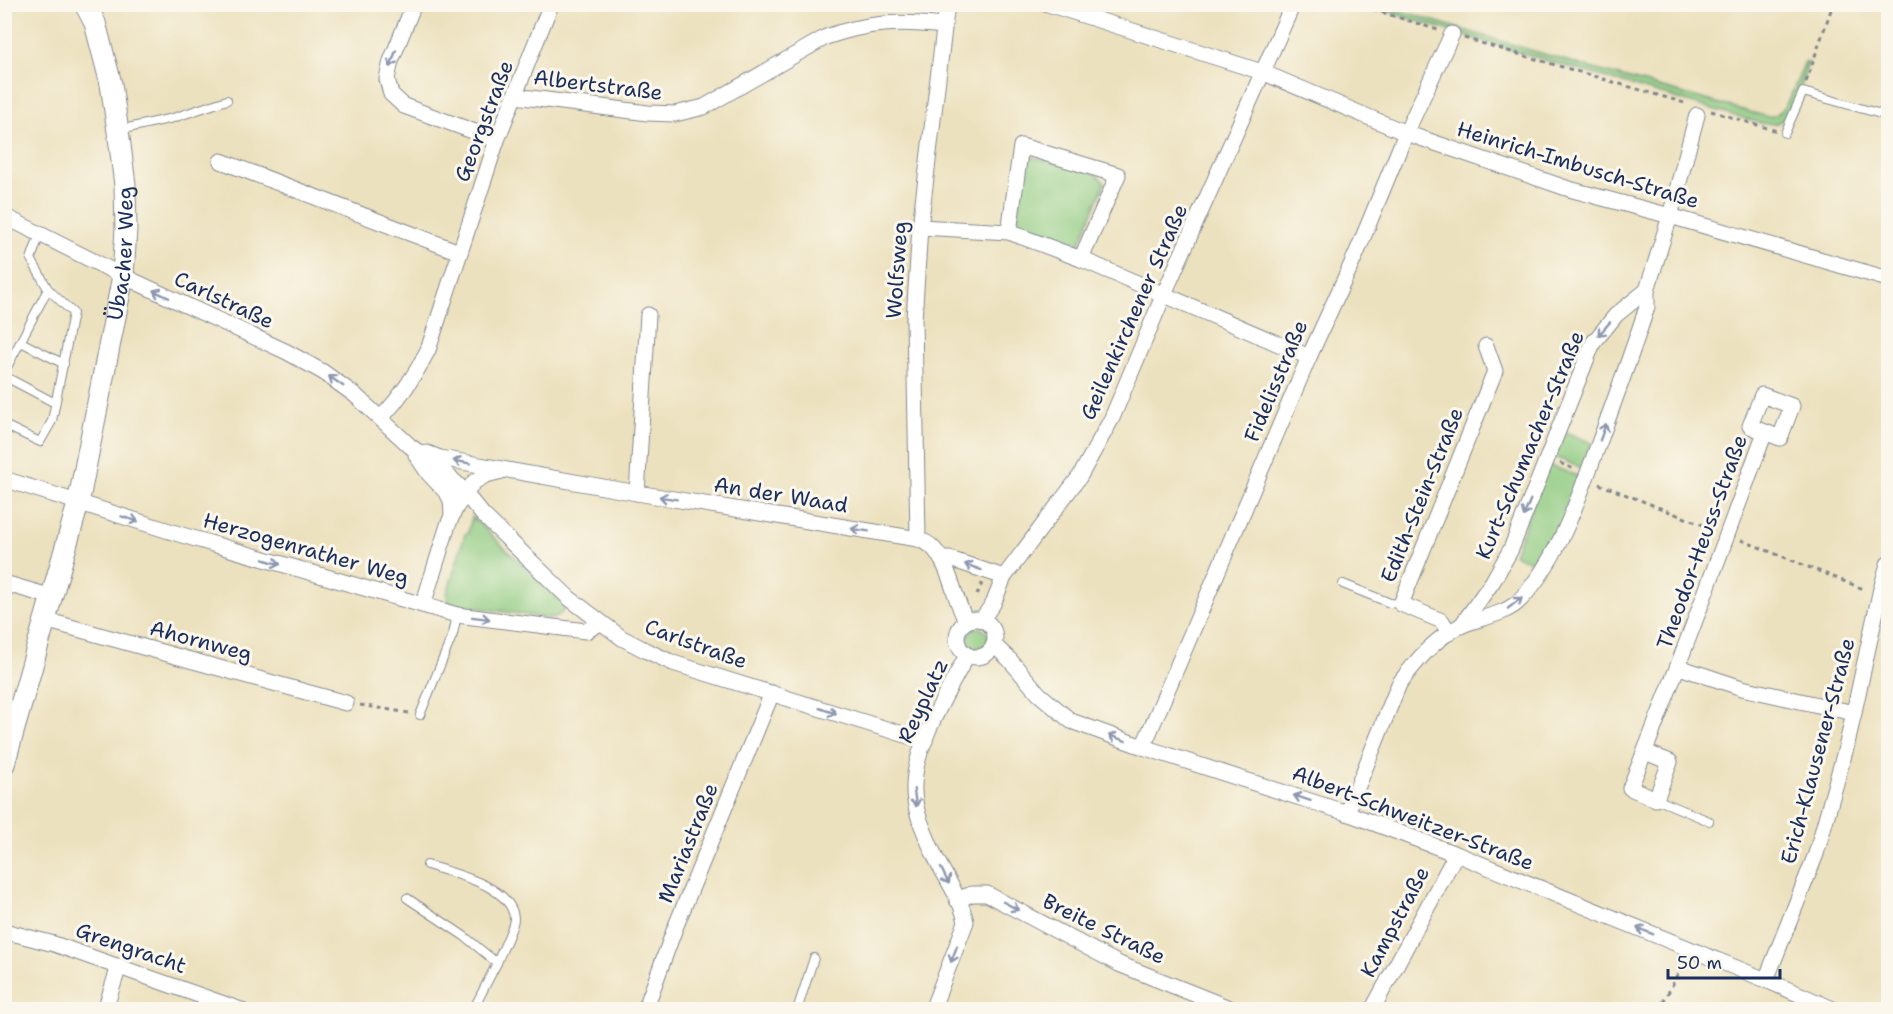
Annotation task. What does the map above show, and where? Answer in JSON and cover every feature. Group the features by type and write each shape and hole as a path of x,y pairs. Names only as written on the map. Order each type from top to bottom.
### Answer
{"street":[{"name":"Übacher Weg","path":"4,764 10,724 45,620 78,504 123,276 126,229 125,185 118,130 111,84 95,23 85,4"},
{"path":"414,4 391,61 387,79 392,94 404,106 497,140"},
{"name":"Georgstraße","path":"381,418 413,379 428,350 497,140 551,4"},
{"name":"Wolfsweg","path":"918,539 914,320 920,227 947,4"},
{"name":"Heinrich-Imbusch-Straße","path":"1048,4 1262,72 1406,133 1569,189 1888,279"},
{"name":"Geilenkirchener Straße","path":"982,620 993,604 1004,577 1080,476 1112,418 1164,294 1293,4"},
{"name":"Albertstraße","path":"515,96 648,113 675,114 704,107 826,37 844,31 875,24 916,23 943,26"},
{"name":"Fidelisstraße","path":"1143,747 1309,357 1357,252 1406,133 1452,34"},
{"name":"Kurt-Schumacher-Straße","path":"1347,813 1399,684 1412,666 1428,649 1455,630 1505,610 1518,602 1553,553 1565,529 1587,475 1647,307 1647,290 1670,216 1698,110"},
{"path":"1009,232 1021,146 1118,175 1081,259"},
{"path":"221,161 459,252"},
{"name":"Carlstraße","path":"4,216 323,372 355,395 410,446 438,466 458,485 483,515 569,598 600,623 645,650 673,663 924,741"},
{"path":"920,227 1009,232 1081,259 1309,357"},
{"name":"Kurt-Schumacher-Straße","path":"1455,630 1493,581 1511,549 1593,343 1616,315 1647,290"},
{"path":"638,493 648,315"},
{"name":"Edith-Stein-Straße","path":"1455,630 1442,621 1401,604 1495,371 1486,346"},
{"name":"Theodor-Heuss-Straße","path":"1656,799 1630,788 1679,667 1765,432"},
{"name":"Carlstraße","path":"410,446 429,474 447,493 451,500 452,515"},
{"name":"An der Waad","path":"410,446 440,458 918,539"},
{"name":"An der Waad","path":"465,496 471,485 486,475 498,471 516,471"},
{"name":"Herzogenrather Weg","path":"4,479 78,504 457,615 586,631 600,623"},
{"path":"423,605 452,515 465,496"},
{"path":"918,539 930,546 941,559 966,621"},
{"path":"941,559 950,558 1004,577"},
{"name":"Erich-Klausener-Straße","path":"1766,980 1816,854 1884,595 1888,564"},
{"path":"4,583 52,597"},
{"name":"Ahornweg","path":"45,620 346,703"},
{"path":"982,620 991,625 994,630 996,640 994,645 988,654 981,657 967,655 957,642 960,627 966,621 982,620"},
{"name":"Albert-Schweitzer-Straße","path":"994,645 1039,694 1071,721 1143,747 1347,813 1456,854 1835,1010"},
{"name":"Reyplatz","path":"933,1010 966,922 964,911 933,853 920,822 914,786 924,741 967,655"},
{"name":"Theodor-Heuss-Straße","path":"1679,667 1742,688 1854,712"},
{"name":"Mariastraße","path":"645,1010 675,928 772,693"},
{"path":"1645,752 1670,762 1656,799"},
{"name":"Kampstraße","path":"1372,1010 1456,854"},
{"name":"Breite Straße","path":"957,900 972,894 987,894 1119,964 1234,1010"},
{"name":"Grengracht","path":"4,932 54,944 241,1010"},
{"path":"105,1010 119,966"}],"lane":[{"path":"1785,133 1803,92 1888,116"},
{"path":"118,130 173,118 227,100"},
{"path":"4,425 40,442 52,420 64,364 73,313 48,289 31,259 40,234"},
{"path":"48,289 4,375 56,403"},
{"path":"21,342 64,364"},
{"path":"1342,584 1390,603 1401,604"},
{"path":"420,715 453,634 457,615"},
{"path":"1656,799 1709,821"},
{"path":"427,865 488,886 509,902 514,920 473,1010"},
{"path":"407,898 464,936 496,963"},
{"path":"797,1010 814,958"}],"path":[{"path":"1356,4 1698,110 1785,133"},
{"path":"1803,92 1833,4"},
{"path":"1547,458 1587,475"},
{"path":"346,703 420,715"},
{"path":"1659,1010 1690,950"}],"green space":[{"path":"1366,5 1381,5 1597,70 1768,117 1777,114 1786,105 1805,62 1808,63 1798,96 1790,112 1779,122 1765,124"},
{"path":"1025,155 1096,174 1105,183 1080,243 1072,247 1016,229"},
{"path":"1565,432 1592,443 1582,468 1554,457"},
{"path":"1548,465 1580,477 1562,525 1538,566 1514,554"},
{"path":"472,517 566,606 560,614 545,618 447,603 447,594"},
{"path":"974,628 982,628 988,634 988,642 982,648 974,648 968,642 968,634"}]}
